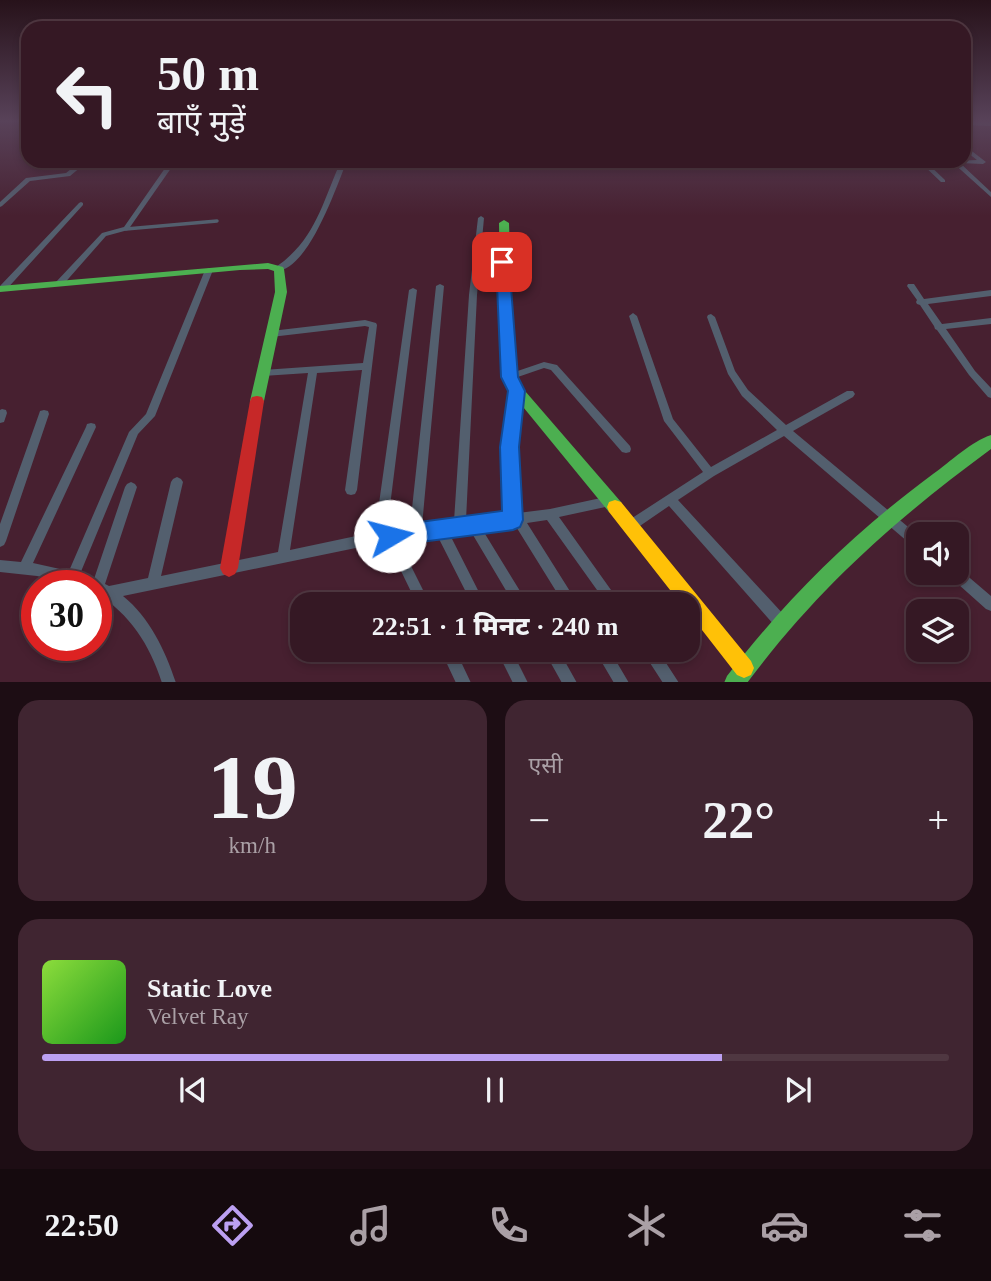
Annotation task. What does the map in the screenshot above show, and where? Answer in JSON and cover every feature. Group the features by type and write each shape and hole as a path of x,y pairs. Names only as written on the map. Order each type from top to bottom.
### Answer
{"street":[{"path":"971,153 982,162"},
{"path":"971,162 991,163"},
{"path":"0,205 28,179 68,175 76,168"},
{"path":"59,284 104,234 126,229 168,168"},
{"path":"1,289 209,270 268,267 279,269 296,258 314,231 341,168"},
{"path":"929,168 943,181"},
{"path":"962,168 991,195"},
{"path":"1,289 81,204"},
{"path":"481,218 472,295 467,526 514,592"},
{"path":"504,223 502,262 509,377 516,391 610,501 744,668"},
{"path":"229,568 263,373 282,282 279,269"},
{"path":"75,570 134,432 150,416 209,270"},
{"path":"415,533 440,286"},
{"path":"911,286 938,327 991,394"},
{"path":"413,290 385,537 417,592"},
{"path":"920,302 991,293"},
{"path":"633,316 669,421 710,473"},
{"path":"711,317 740,387 785,431 906,533"},
{"path":"938,327 991,321"},
{"path":"271,334 369,323 374,328 366,366 351,490"},
{"path":"509,377 544,365 554,367 626,449"},
{"path":"263,373 366,366"},
{"path":"283,557 313,369"},
{"path":"516,391 510,447 516,519 564,592"},
{"path":"630,526 710,473 850,394"},
{"path":"0,541 44,414"},
{"path":"24,568 91,427"},
{"path":"734,682 780,621 814,585 887,518 991,441"},
{"path":"153,584 177,482"},
{"path":"106,570 131,488"},
{"path":"671,500 780,621"},
{"path":"112,587 153,584 385,537 550,514 610,501"},
{"path":"550,514 606,592"},
{"path":"440,529 473,592"},
{"path":"0,566 35,570"},
{"path":"968,585 991,604"},
{"path":"112,597 135,614 156,648 169,682"},
{"path":"454,662 464,682"},
{"path":"510,662 521,682"},
{"path":"558,662 570,682"},
{"path":"609,662 622,682"},
{"path":"657,662 672,682"}],"lane":[{"path":"126,229 218,221"}],"traffic: fast":[{"path":"504,223 507,346 513,386 615,507"},
{"path":"0,289 240,267 268,266 279,269 281,292 257,401"},
{"path":"735,682 791,611 852,550 917,495 991,441"}],"traffic: slow":[{"path":"615,507 744,668"}],"traffic: jam":[{"path":"229,568 257,401"}],"route":[{"path":"390,536 513,520 510,447 516,391 509,377 502,262"}]}
